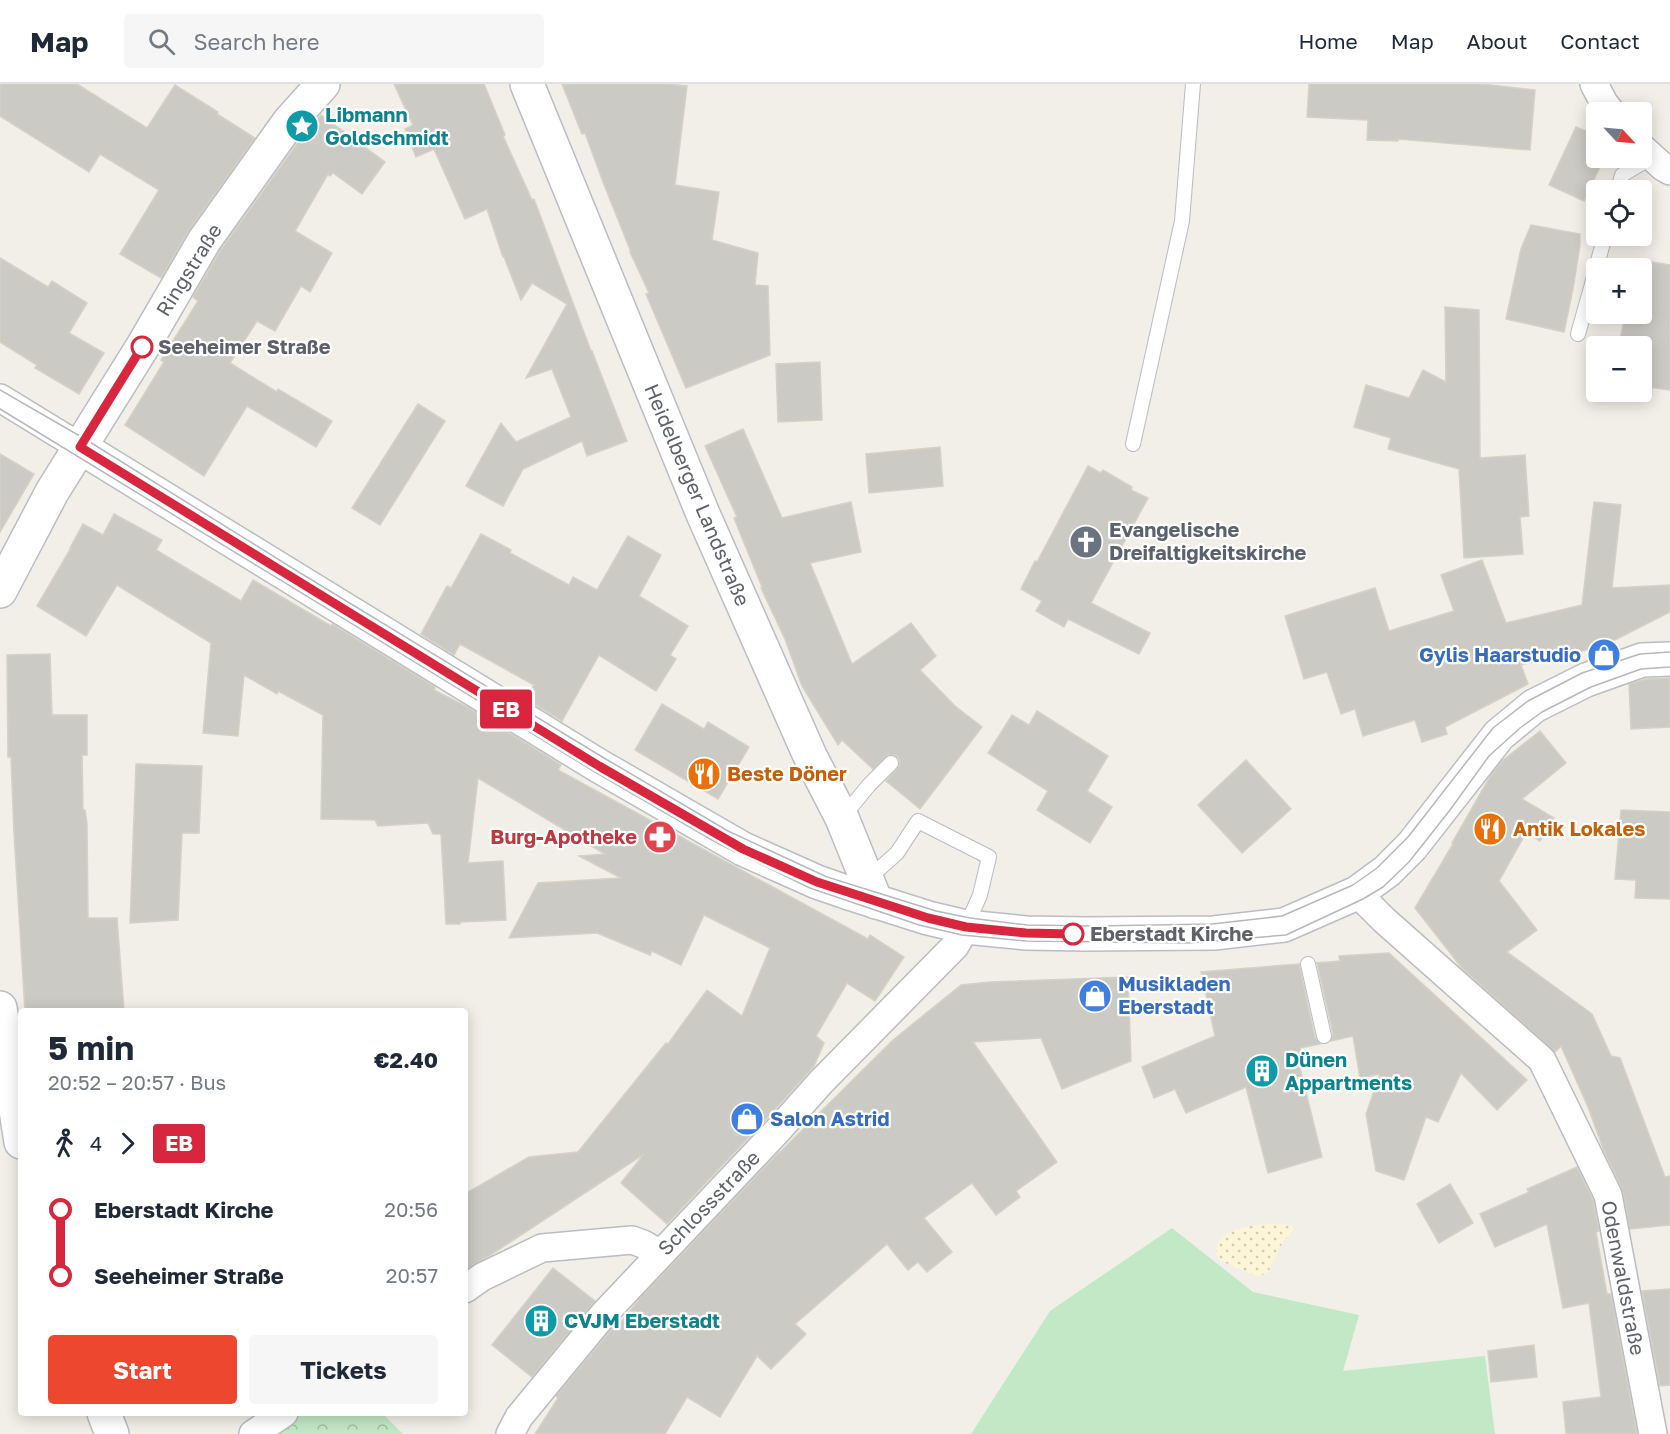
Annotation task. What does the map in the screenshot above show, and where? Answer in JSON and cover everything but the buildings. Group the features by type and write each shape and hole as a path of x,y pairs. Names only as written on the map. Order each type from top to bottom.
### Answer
{"street":[{"name":"Ringstraße","path":"0,591 52,492 143,346 204,241 289,122 322,84"},
{"name":"Heidelberger Landstraße","path":"527,84 703,514 810,756 842,818 872,890"},
{"path":"1594,84 1603,102"},
{"path":"0,398 599,766 743,849 817,882 872,890 928,918 966,927 1061,934 1214,933 1284,925 1357,893 1387,871 1412,846 1499,735 1534,706 1586,680 1642,660 1670,658"},
{"name":"Odenwaldstraße","path":"1357,893 1384,920 1542,1060 1608,1196 1653,1434"},
{"name":"Schlossstraße","path":"510,1434 519,1417 588,1334 820,1082 955,946 966,927"},
{"path":"0,1008 18,1123"},
{"path":"468,1287 482,1277 542,1248 632,1240 660,1254"},
{"path":"105,1416 112,1434"},
{"path":"254,1434 280,1416"}],"lane":[{"path":"1133,444 1182,221 1193,84"},
{"path":"1621,180 1622,175 1654,158"},
{"path":"1578,334 1586,305"},
{"path":"842,818 891,763"},
{"path":"872,890 918,821 989,857 980,895 966,927"},
{"path":"1308,964 1324,1036"}],"green space":[{"path":"1172,1228 1253,1292 1359,1315 1343,1371 1485,1356 1495,1434 971,1434 1050,1311"},
{"path":"280,1416 385,1416 403,1434 253,1434"}],"sand":[{"path":"1273,1224 1292,1225 1294,1230 1282,1243 1268,1272 1258,1277 1219,1260 1216,1251 1218,1243 1230,1232 1247,1227"}],"tram line":[{"path":"0,390 85,439 297,571 728,831 827,877 936,911 970,918 1027,925 1094,926 1212,924 1282,916 1353,885 1377,868 1408,837 1493,728 1528,701 1582,673 1640,654 1670,652"},
{"path":"0,409 595,772 719,844 810,888 919,925 962,935 1026,941 1189,943 1286,935 1363,899 1383,887 1409,862 1489,756 1542,712 1591,687 1641,669 1670,667"}],"bus line":[{"name":"EB","path":"142,347 80,447 599,766 743,849 817,882 928,918 966,927 1026,933 1073,934"}],"place":[{"name":"Libmann Goldschmidt","path":"302,126"},
{"name":"Seeheimer Straße","path":"142,347"},
{"name":"Evangelische Dreifaltigkeitskirche","path":"1086,542"},
{"name":"Gylis Haarstudio","path":"1604,655"},
{"name":"Beste Döner","path":"704,774"},
{"name":"Antik Lokales","path":"1490,829"},
{"name":"Burg-Apotheke","path":"660,837"},
{"name":"Eberstadt Kirche","path":"1073,934"},
{"name":"Musikladen Eberstadt","path":"1095,996"},
{"name":"Dünen Appartments","path":"1262,1071"},
{"name":"Salon Astrid","path":"747,1119"},
{"name":"CVJM Eberstadt","path":"541,1321"}]}
